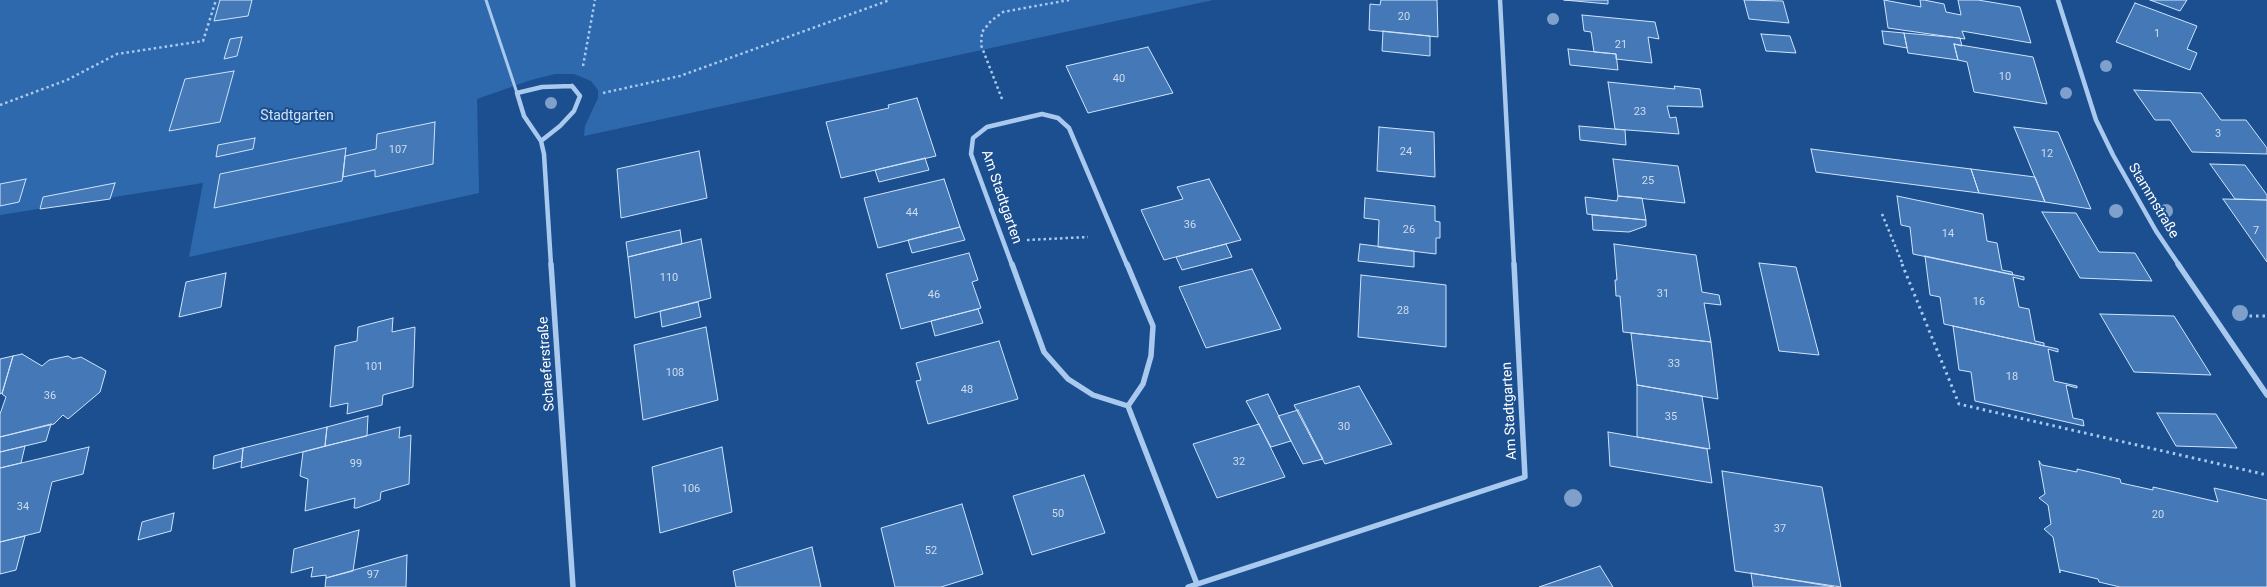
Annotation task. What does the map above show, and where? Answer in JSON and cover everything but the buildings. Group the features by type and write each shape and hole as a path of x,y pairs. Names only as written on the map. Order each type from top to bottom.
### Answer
{"street":[{"name":"Am Stadtgarten","path":"1188,587 1525,477 1500,0"},
{"name":"Stammstraße","path":"2058,0 2096,120 2112,155 2156,231 2267,395"},
{"path":"517,93 542,87 572,86 580,96 574,111 560,126 541,141"},
{"name":"Schaeferstraße","path":"517,93 524,116 541,141 544,154 573,587"},
{"name":"Am Stadtgarten","path":"1042,114 1058,118 1070,128 1113,231 1153,326 1151,356 1143,384 1128,406 1093,394 1068,379 1044,352 971,154 973,138 987,126 1042,114"},
{"path":"1128,406 1197,584"}],"lane":[{"path":"486,0 517,93"}],"path":[{"path":"0,105 67,80 117,54 203,41 216,0"},
{"path":"572,86 580,75 584,62 594,0"},
{"path":"580,96 609,92 680,76 890,0"},
{"path":"1011,121 981,45 982,32 1003,12 1069,0"},
{"path":"1882,214 1959,404 2267,475"},
{"path":"1004,244 1037,238 1089,237 1113,231"}],"green space":[{"name":"Stadtgarten","path":"0,0 1213,0 584,136 585,126 598,98 598,90 591,81 574,74 555,74 531,80 477,99 479,193 189,257 203,183 0,215"}]}
